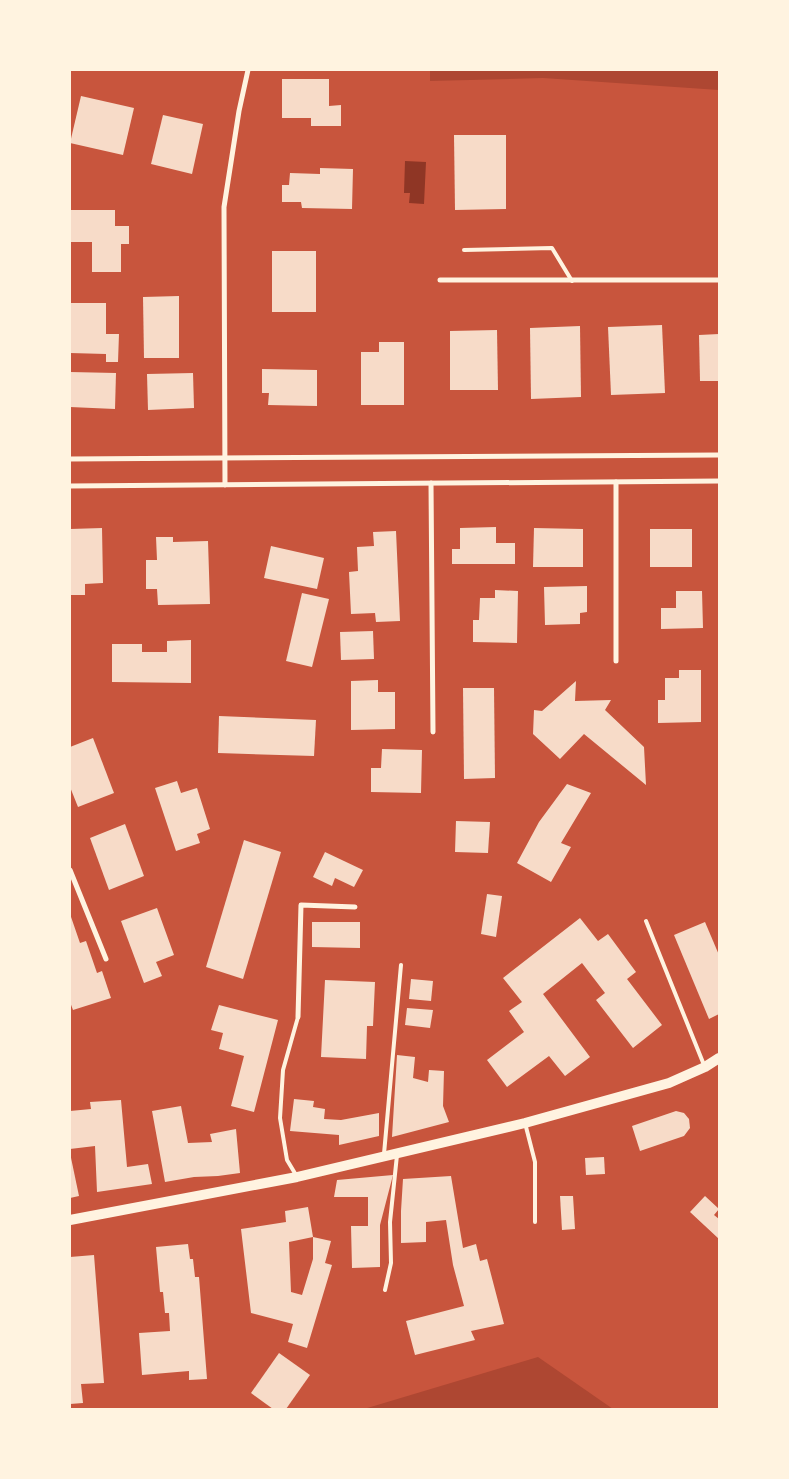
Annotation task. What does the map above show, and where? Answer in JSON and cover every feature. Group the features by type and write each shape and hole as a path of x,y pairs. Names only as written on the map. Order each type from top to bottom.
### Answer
{"main road":[{"path":"70,1220 297,1177 525,1123 669,1082 705,1067 719,1058"}],"street":[{"path":"225,485 224,207 239,111 248,70"},
{"path":"440,280 719,280"},
{"path":"70,459 719,455"},
{"path":"70,486 719,481"},
{"path":"616,482 616,661"},
{"path":"431,483 433,732"},
{"path":"70,870 106,959"},
{"path":"298,1017 301,905 355,907"}],"lane":[{"path":"464,250 552,248 572,281"},
{"path":"646,921 705,1067"},
{"path":"384,1156 401,964"},
{"path":"297,1177 287,1160 280,1118 283,1070 298,1017"},
{"path":"525,1123 535,1162 535,1222"},
{"path":"385,1290 391,1263 390,1222 397,1153"}],"shaded area":[{"path":"430,70 719,70 719,90 543,78 430,81"},
{"path":"405,161 426,162 424,204 409,203 410,193 404,193"},
{"path":"538,1357 613,1409 364,1409"}],"building":[{"path":"282,79 329,79 329,106 341,105 341,126 311,126 311,118 282,118"},
{"path":"81,96 134,108 123,155 70,143"},
{"path":"163,115 203,124 192,174 151,164"},
{"path":"454,135 506,135 506,209 455,210"},
{"path":"320,168 353,169 352,209 302,208 301,202 282,202 282,185 289,185 290,173 320,174"},
{"path":"70,210 115,210 115,226 129,226 129,244 121,244 121,272 92,272 92,242 70,242"},
{"path":"272,251 316,251 316,312 272,312"},
{"path":"179,296 179,358 144,358 143,297"},
{"path":"71,303 106,303 106,334 119,334 118,362 106,362 106,354 70,353"},
{"path":"662,325 665,393 611,395 608,327"},
{"path":"580,326 581,397 531,399 530,328"},
{"path":"497,330 498,390 450,390 450,331"},
{"path":"719,334 719,381 700,381 699,335"},
{"path":"379,342 404,342 404,405 361,405 361,352 379,352"},
{"path":"262,369 317,370 317,406 268,405 269,393 262,393"},
{"path":"70,372 116,373 115,409 70,407"},
{"path":"193,373 194,408 148,410 147,374"},
{"path":"496,527 496,543 515,543 515,564 452,564 452,549 460,549 460,528"},
{"path":"102,528 103,583 85,584 85,595 70,595 70,529"},
{"path":"534,528 583,529 583,567 533,567"},
{"path":"650,529 692,529 692,567 650,567"},
{"path":"396,531 400,621 376,622 375,613 351,614 349,572 358,571 357,547 374,546 373,532"},
{"path":"156,537 173,537 173,542 208,541 210,604 158,605 157,589 146,589 146,560 157,560"},
{"path":"271,546 324,558 317,589 264,578"},
{"path":"587,586 587,612 580,613 580,624 545,625 544,587"},
{"path":"495,590 518,591 517,643 473,642 473,620 479,620 480,598 495,598"},
{"path":"676,591 702,591 703,628 661,629 661,608 676,608"},
{"path":"302,593 329,599 312,667 286,661"},
{"path":"373,631 374,659 341,660 340,632"},
{"path":"191,640 191,683 112,682 112,644 142,644 142,652 167,652 167,641"},
{"path":"679,670 701,670 701,722 658,723 658,700 665,700 665,678 679,678"},
{"path":"378,680 378,692 395,692 395,729 351,730 351,681"},
{"path":"576,681 575,701 611,700 605,710 644,747 646,785 584,734 560,759 533,734 534,710 542,711"},
{"path":"463,688 494,688 495,778 464,779"},
{"path":"219,716 316,720 314,756 218,753"},
{"path":"93,738 114,793 78,807 70,787 70,747"},
{"path":"382,749 422,750 421,793 371,792 371,768 381,768"},
{"path":"177,781 181,793 197,788 210,829 197,834 200,843 176,851 155,788"},
{"path":"567,784 591,793 561,843 571,847 551,882 517,863 539,822"},
{"path":"456,821 490,822 488,853 455,852"},
{"path":"125,824 144,876 109,890 90,838"},
{"path":"244,840 281,852 243,979 206,967"},
{"path":"325,852 363,870 354,887 335,878 332,886 313,877"},
{"path":"487,894 502,896 496,937 481,934"},
{"path":"157,908 174,955 156,962 162,976 144,983 121,921"},
{"path":"70,914 80,943 86,941 97,973 102,971 111,998 73,1010 70,1002"},
{"path":"580,918 598,941 608,934 636,972 627,979 662,1025 633,1048 596,1000 605,993 582,963 543,994 590,1057 565,1076 549,1056 507,1087 487,1060 524,1032 509,1011 522,1002 503,978"},
{"path":"312,922 360,922 360,948 312,947"},
{"path":"705,922 719,955 719,1014 709,1019 674,935"},
{"path":"411,979 433,981 431,1001 409,999"},
{"path":"325,980 375,982 373,1026 367,1026 366,1059 321,1057"},
{"path":"219,1005 278,1020 254,1112 231,1106 244,1056 219,1049 223,1033 211,1030"},
{"path":"407,1008 433,1010 430,1028 405,1025"},
{"path":"397,1055 415,1057 413,1078 428,1082 429,1070 444,1071 443,1106 449,1122 392,1137"},
{"path":"294,1099 314,1101 313,1107 325,1109 324,1119 341,1120 379,1113 379,1136 339,1145 339,1135 290,1131"},
{"path":"121,1100 127,1167 148,1164 152,1184 97,1192 95,1146 70,1149 70,1111 91,1109 90,1102"},
{"path":"181,1106 188,1143 212,1142 210,1134 236,1129 240,1173 194,1177 165,1182 152,1111"},
{"path":"676,1111 684,1113 689,1119 690,1128 684,1136 640,1151 632,1126"},
{"path":"70,1153 79,1196 70,1198"},
{"path":"604,1157 605,1174 586,1175 585,1158"},
{"path":"393,1175 380,1225 380,1267 352,1268 351,1226 368,1226 368,1197 334,1197 337,1180"},
{"path":"451,1176 463,1248 476,1244 480,1261 487,1259 504,1324 471,1331 475,1340 415,1355 406,1321 464,1306 453,1265 446,1220 426,1222 426,1242 401,1243 403,1179"},
{"path":"560,1196 573,1196 575,1229 562,1230"},
{"path":"705,1196 719,1209 714,1215 719,1219 719,1239 690,1212"},
{"path":"308,1207 313,1237 331,1241 325,1263 332,1265 307,1348 288,1342 293,1324 251,1313 241,1229 286,1222 285,1211","holes":["313,1237 313,1259 302,1295 291,1292 289,1242"]},
{"path":"188,1244 190,1259 193,1259 195,1277 199,1277 207,1379 189,1380 189,1371 142,1375 139,1333 170,1331 169,1313 165,1313 163,1292 160,1292 156,1247"},
{"path":"94,1255 104,1383 81,1384 83,1403 70,1404 70,1257"},
{"path":"279,1353 310,1375 286,1409 273,1409 251,1393"}]}
